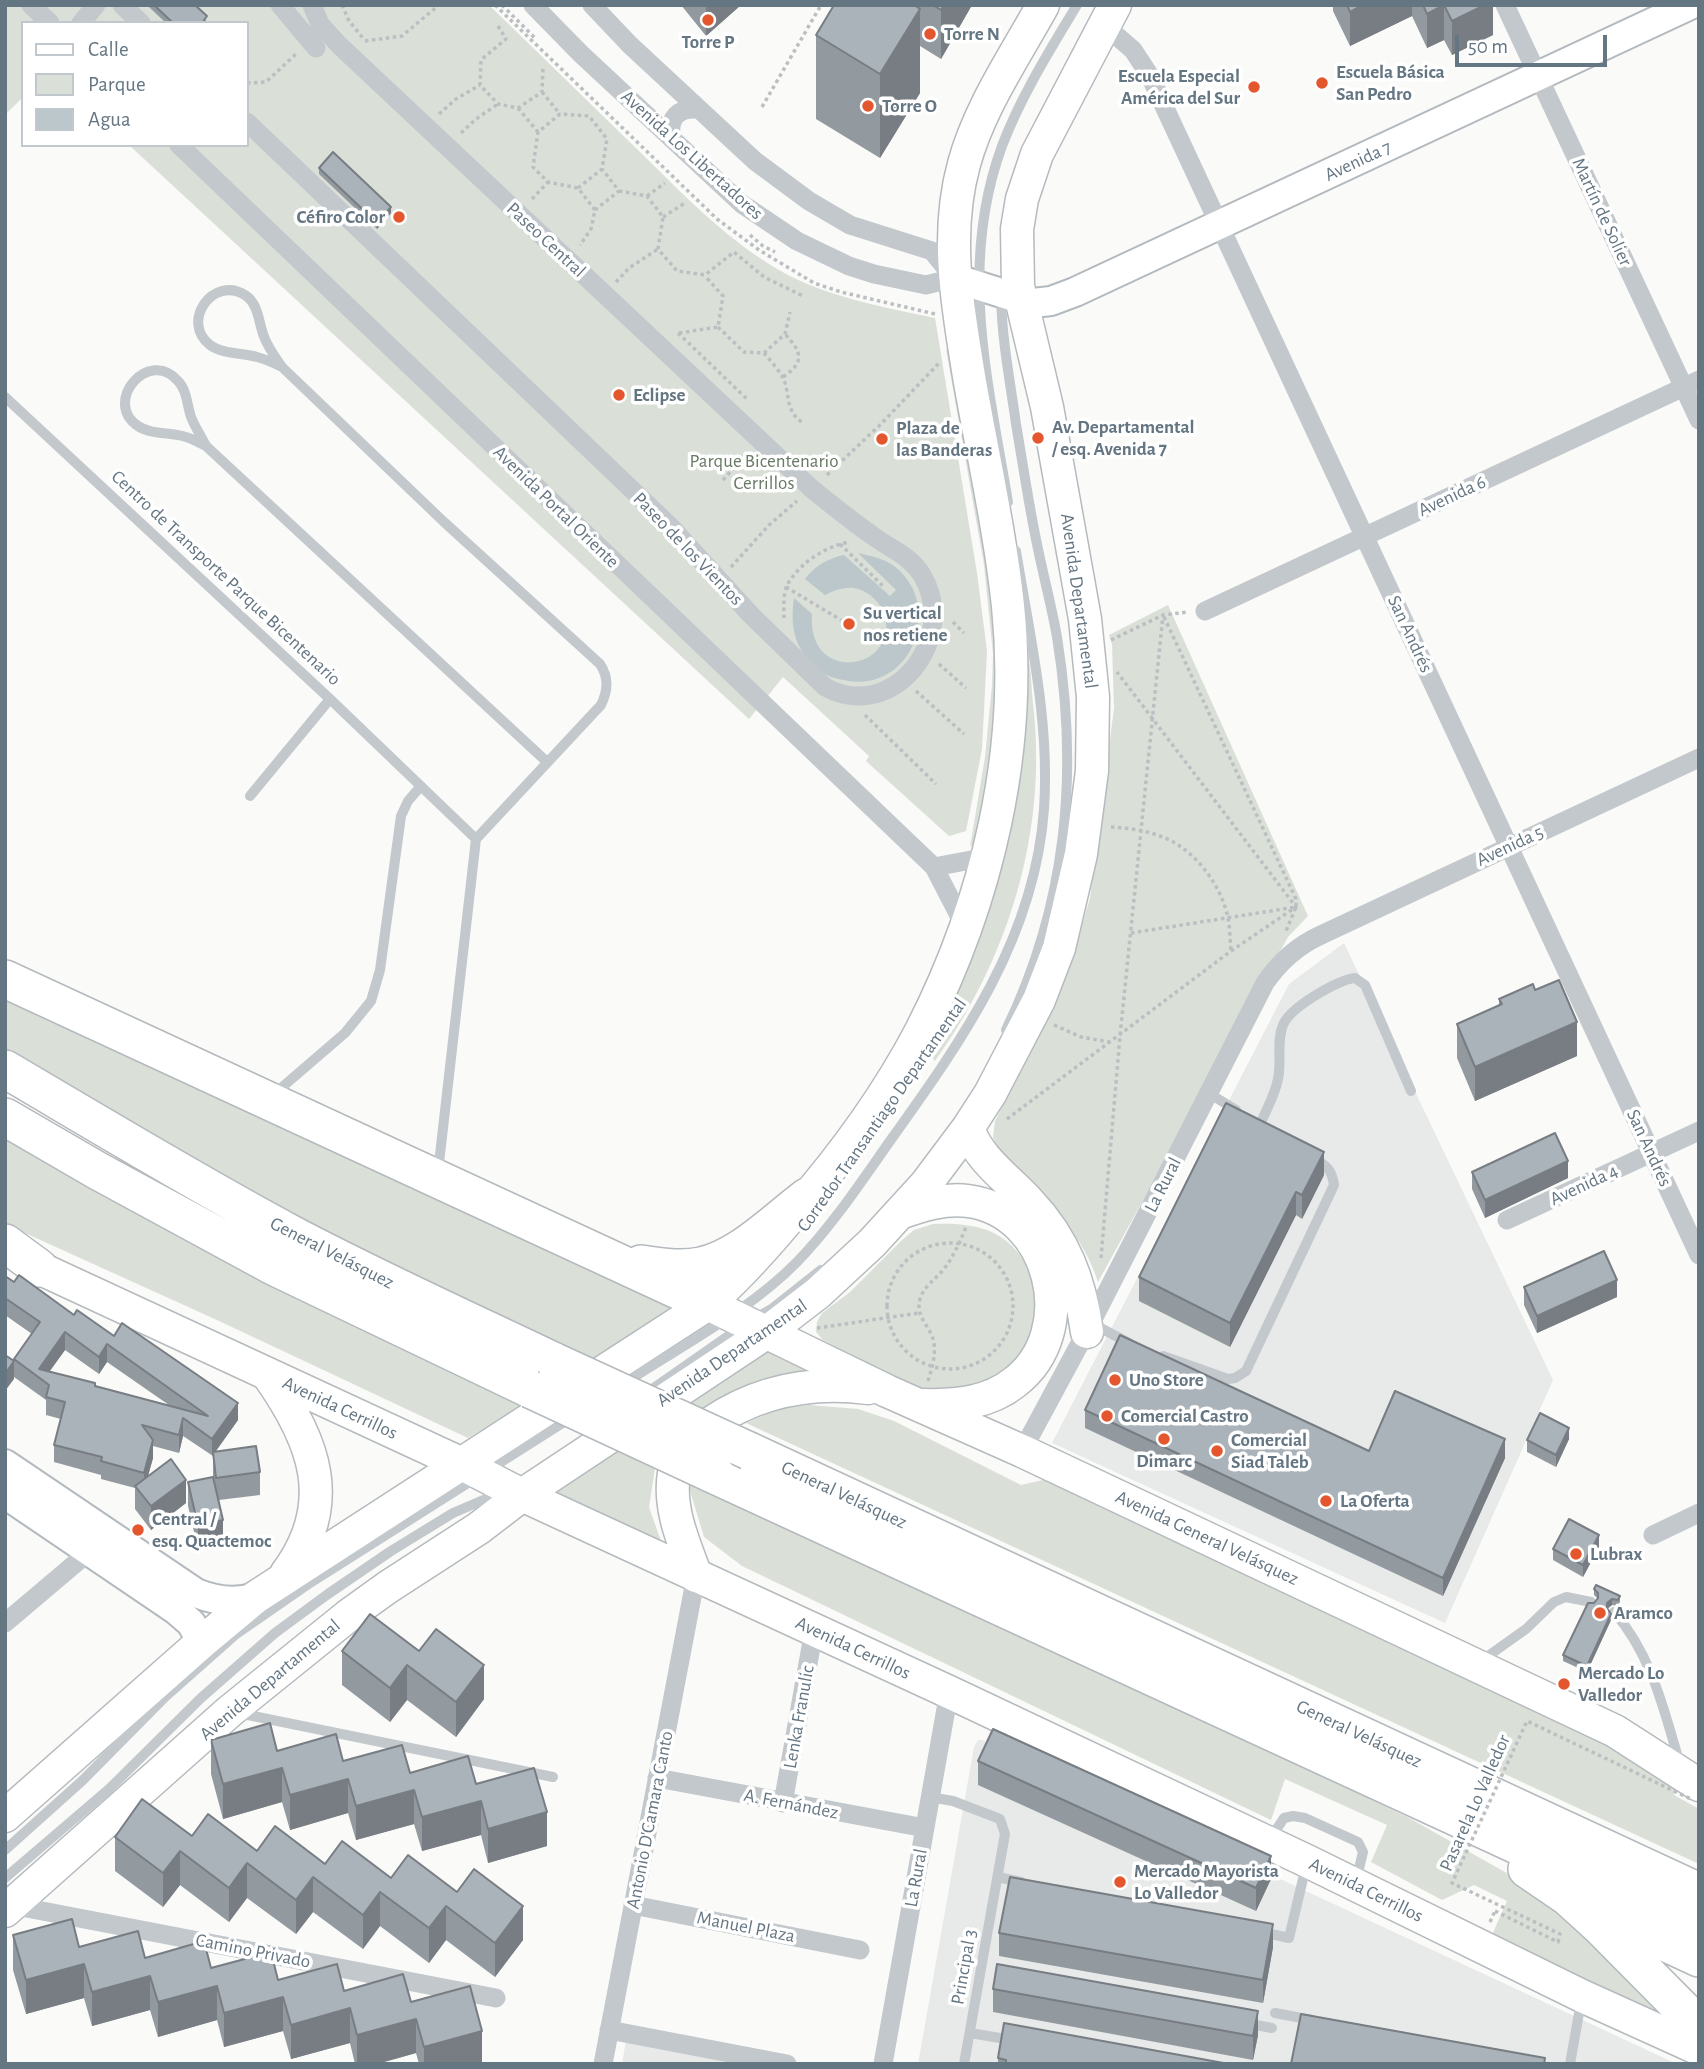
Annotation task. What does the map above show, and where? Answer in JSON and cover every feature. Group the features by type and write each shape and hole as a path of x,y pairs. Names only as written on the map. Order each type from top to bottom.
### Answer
{"highway":[{"path":"5,979 738,1319"},
{"name":"General Velásquez","path":"5,1069 141,1150 290,1233 384,1281 1699,1892"},
{"name":"General Velásquez","path":"5,1117 272,1266 716,1476 1699,1929"},
{"path":"608,1258 653,1266 701,1266 749,1242 807,1197"},
{"path":"5,1243 39,1268"},
{"path":"1457,1818 1568,1897 1699,1958"},
{"path":"1576,1835 1699,1879"},
{"path":"1568,1897 1629,1954 1699,2026"}],"main road":[{"name":"Avenida Departamental","path":"7,1898 349,1615 479,1528 499,1480 738,1319 792,1315 844,1271 926,1184 968,1128 1016,1047 1039,1000 1059,948 1081,854 1092,771 1093,697 1085,619 1047,407 955,212 960,177 969,146 1043,5"},
{"name":"Avenida Departamental","path":"992,288 1018,286 1016,253 1022,199 1037,154 1110,15"},
{"name":"Avenida Departamental","path":"738,1319 737,1277 827,1175 861,1128 919,1033 950,967 987,857 1006,756 1012,677 1007,530 992,288"},
{"path":"968,1128 978,1149 1037,1211 1063,1247 1078,1282 1089,1327"},
{"path":"696,1576 675,1517 672,1491 678,1458 698,1432 744,1404 784,1391 821,1386 950,1405 971,1402 991,1396 1015,1382 1031,1366 1043,1347 1051,1324 1052,1294 1045,1265 1023,1231 998,1212 976,1203 936,1202 899,1213"},
{"name":"Avenida Cerrillos","path":"39,1268 499,1480 696,1576 1267,1842 1582,1996 1699,2049"},
{"name":"Avenida Departamental","path":"5,1816 202,1642 282,1578 499,1480 738,1319"},
{"name":"Avenida General Velásquez","path":"738,1319 1615,1731 1691,1786"},
{"path":"267,1374 304,1432 310,1448 315,1482 309,1532 293,1564 282,1578"}],"street":[{"path":"32,5 48,21"},
{"path":"83,21 96,5"},
{"path":"122,5 139,21"},
{"path":"280,5 316,48"},
{"name":"Paseo Central","path":"312,5 320,24 339,45 812,489"},
{"name":"Avenida Los Libertadores","path":"533,5 581,54 743,204 769,224 824,255 874,274 926,285 992,288"},
{"name":"Avenida Los Libertadores","path":"592,5 630,46 696,108 755,161 809,201 850,225 932,251 992,288"},
{"name":"Martín de Solier","path":"1505,5 1691,384 1699,419"},
{"name":"Avenida 7","path":"992,288 1041,303 1075,292 1690,5"},
{"name":"San Andrés","path":"1110,15 1123,40 1143,62 1699,1255"},
{"path":"671,136 673,117 687,108 696,108"},
{"name":"Paseo de los Vientos","path":"248,123 670,526 750,614 825,687 844,695"},
{"name":"Avenida Portal Oriente","path":"181,147 934,867 965,927"},
{"name":"Avenida 6","path":"1205,611 1691,384"},
{"path":"812,489 879,541 898,550 910,560 929,589 933,606 933,622 926,651 903,679 881,691 866,695 844,695"},
{"name":"Avenida 5","path":"1321,934 1699,758"},
{"path":"934,867 987,857"},
{"name":"La Rural","path":"1022,1451 1210,1094 1265,983 1295,949 1321,934"},
{"name":"Avenida 4","path":"1507,1220 1699,1131"},
{"name":"Avenida Cerrillos","path":"5,1253 39,1268"},
{"path":"5,1464 196,1592 223,1601 256,1597"},
{"path":"5,1494 176,1610 191,1623 202,1642"},
{"path":"1653,1535 1699,1513"},
{"path":"5,1623 90,1551"},
{"name":"Antonio D'Camara Canto","path":"603,2064 696,1576"},
{"name":"Lenka Franulic","path":"783,1804 814,1630"},
{"name":"La Rural","path":"883,2064 948,1692"},
{"name":"A. Fernández","path":"657,1778 783,1804 925,1828"},
{"name":"Camino Privado","path":"7,1898 496,1998"},
{"name":"Manuel Plaza","path":"633,1905 860,1950"},
{"path":"609,2030 736,2059 787,2064"}],"lane":[{"name":"Corredor Transantiago Departamental","path":"738,1319 752,1300 796,1263 835,1217 964,1036 988,994 1017,929 1033,877 1040,847 1046,773 1041,702 1007,530 999,449 982,348 992,288 982,221 1003,144 1024,99 1077,5"},
{"path":"1007,256 1011,231 1022,199"},
{"path":"992,288 1002,331 1029,502 1056,635 1068,755 1064,833 1051,911 1029,979 1003,1036"},
{"path":"282,367 258,357 221,351 205,341 200,333 199,314 209,298 226,291 244,295 252,302 265,340 282,367 444,522 600,664 606,674 606,695 601,705 476,839 437,1180"},
{"path":"206,446 192,420 184,389 179,381 163,371 144,373 136,377 126,393 125,403 132,421 148,430 185,436 206,446 547,762"},
{"name":"Centro de Transporte Parque Bicentenario","path":"5,397 330,699 476,839"},
{"name":"Corredor Transantiago Departamental","path":"999,449 1007,530"},
{"path":"250,796 330,699"},
{"path":"267,1101 345,1033 371,1001 380,970 401,816 408,801 421,786"},
{"path":"1253,1121 1278,1080 1280,1038 1284,1022 1295,1010 1343,979 1355,978 1365,985 1411,1091"},
{"path":"1210,1094 1271,1132"},
{"path":"1157,1354 1228,1380 1246,1371 1334,1185 1332,1173 1327,1166 1304,1152"},
{"path":"601,1398 738,1319 773,1308 830,1263"},
{"path":"630,1405 738,1319"},
{"path":"1089,1327 1145,1349"},
{"path":"7,1898 109,1789 201,1698 275,1633 328,1594 499,1480 590,1406"},
{"path":"597,1428 619,1412"},
{"path":"5,1850 83,1780 165,1697 235,1635 310,1583 499,1480"},
{"path":"1477,1664 1526,1629 1554,1602 1566,1597 1591,1602"},
{"path":"1615,1612 1630,1630 1652,1674 1691,1786"},
{"path":"230,1712 553,1777"},
{"name":"Principal 3","path":"930,1797 953,1801 1000,1819 1005,1834 964,2064"},
{"path":"1267,1842 1284,1818 1293,1816 1305,1818 1358,1842 1363,1852 1355,1884"},
{"path":"1249,1929 1289,1938 1307,1861"},
{"path":"998,1877 1037,1885"},
{"path":"981,1973 994,1976"},
{"path":"1570,2064 1582,1996"},
{"path":"1275,2013 1329,2023"},
{"path":"1232,2021 1272,2028"},
{"path":"970,2033 1022,2042"}],"path":[{"path":"762,107 821,5"},
{"path":"498,26 506,39 481,60 480,85 498,104 518,108 538,132"},
{"path":"543,67 542,92 560,114"},
{"path":"426,127 456,99 480,85"},
{"path":"518,108 542,92"},
{"path":"447,146 475,119 498,104"},
{"path":"578,188 602,169 607,139 589,116 560,114 538,132 533,167 548,182 578,188 595,210"},
{"path":"602,169 620,191 647,196 663,217 658,249 629,268 605,294"},
{"path":"647,196 665,183"},
{"path":"566,258 582,243 591,229 595,210 620,191"},
{"path":"663,217 685,203"},
{"path":"658,249 677,271 705,275 723,296 718,327"},
{"path":"705,275 734,252 764,276 803,296"},
{"path":"718,327 744,352 764,353 785,334 790,312"},
{"path":"662,349 678,334 718,327"},
{"path":"783,377 798,365 799,359 796,345 785,334"},
{"path":"764,353 783,377 790,411 802,422"},
{"path":"720,579 769,525 882,423 944,358"},
{"path":"787,650 783,633 786,587 805,564 822,551 841,544 879,541"},
{"path":"841,544 885,588"},
{"path":"786,587 841,620"},
{"path":"1106,643 1163,615 1205,611"},
{"path":"1101,1258 1120,1036 1163,615"},
{"path":"1163,615 1296,899 1296,907 1285,933"},
{"path":"926,651 966,688"},
{"path":"1115,669 1296,907"},
{"path":"903,679 964,734"},
{"path":"844,695 936,784"},
{"path":"1106,827 1140,831 1172,841 1194,858 1212,881 1228,917 1231,951"},
{"path":"1130,933 1296,907"},
{"path":"1002,1122 1231,951 1296,907"},
{"path":"1052,1023 1081,1037 1111,1042"},
{"path":"903,1398 928,1381 932,1368 934,1341 919,1313 919,1301 960,1244 968,1222"},
{"path":"960,1244 989,1256 1009,1282 1013,1297 1011,1321 1002,1343 978,1364 947,1370 932,1368 902,1349 893,1335 888,1318 888,1291 893,1279 909,1258 933,1245 960,1244"},
{"path":"811,1329 919,1313"},
{"name":"Pasarela Lo Valledor","path":"1495,1911 1558,1941 1560,1934 1452,1883 1527,1721 1691,1786"}],"shaded area":[{"path":"1344,943 1553,1380 1445,1623 1052,1443 1289,984"},
{"name":"Mercado Mayorista Lo Valledor","path":"978,1740 1677,2064 918,2064 974,1747"},
{"path":"626,2041 726,2060 726,2064 622,2064"}],"green space":[{"name":"Parque Bicentenario Cerrillos","path":"5,5 489,5 690,201 747,249 788,275 823,290 935,318 977,573 987,651 982,749 966,831 949,836 866,761 869,756 783,677 749,719 131,147 248,147 248,21 21,21 21,99 5,115"},
{"path":"953,348 995,599 998,719 980,835 970,847 985,757 993,654 984,565 946,349"},
{"path":"1168,605 1308,916 1288,937 1098,1282 1080,1243 1068,1225 996,1145 993,1138 995,1121 1043,1028 1071,961 1090,898 1114,708 1112,644 1109,635"},
{"path":"1024,646 1031,674 1036,751 1028,845 1017,891 984,979 935,1061 924,1051"},
{"path":"5,991 684,1307 594,1364 305,1226 5,1052"},
{"path":"5,1137 220,1257 520,1406 468,1438 5,1224"},
{"path":"933,1224 974,1226 1003,1238 1025,1263 1031,1278 1034,1310 1026,1343 1008,1369 981,1388 946,1390 912,1386 823,1340 816,1332 822,1313 850,1292 914,1230"},
{"path":"765,1346 822,1376 656,1462 649,1507 662,1544 553,1492"},
{"path":"809,1405 858,1409 894,1421 1021,1485 1043,1480 1153,1521 1680,1780 1674,1795 1699,1809 1699,1864 746,1423 780,1408"},
{"path":"687,1481 1012,1625 1409,1818 1528,1885 1599,1939 1686,2036 1488,1944 1507,1901 1474,1885 1442,1900 1371,1862 1387,1825 1285,1779 1271,1820 742,1566 704,1537"}],"water":[{"path":"858,553 890,563 909,582 917,601 919,621 915,641 905,659 890,672 872,680 849,681 827,675 815,667 802,652 793,627 793,608 794,598 812,614 814,636 822,651 834,660 863,660 875,652 884,639 886,623 883,611 876,601 870,595 853,588 825,595 805,579 822,563 844,555 890,596 896,590"}],"building":[{"path":"154,5 195,5 207,16 203,21 171,21"},
{"path":"834,5 914,5 920,9 880,74 816,35"},
{"path":"1347,5 1363,5 1350,12"},
{"path":"1423,5 1444,5 1427,14"},
{"path":"1444,5 1485,5 1452,21"},
{"path":"333,152 391,207 377,223 319,168"},
{"path":"1559,980 1577,1022 1475,1067 1457,1024 1502,1004 1499,999 1533,984 1535,990"},
{"path":"1226,1103 1324,1152 1302,1195 1296,1192 1230,1323 1139,1277"},
{"path":"1555,1133 1568,1161 1485,1200 1472,1172"},
{"path":"1604,1251 1617,1280 1537,1316 1524,1287"},
{"path":"19,1275 74,1315 77,1310 114,1336 122,1323 238,1403 212,1439 183,1418 179,1435 142,1425 153,1440 144,1473 101,1461 102,1457 54,1445 65,1402 46,1397 49,1385 14,1359 40,1322 5,1298 5,1276 14,1282","holes":["65,1332 99,1357 107,1344 208,1416 39,1369"]},
{"path":"1120,1335 1369,1451 1395,1391 1505,1439 1443,1578 1085,1410"},
{"path":"5,1355 14,1361 5,1374"},
{"path":"1540,1413 1569,1428 1556,1455 1527,1440"},
{"path":"256,1446 260,1472 216,1478 213,1452"},
{"path":"171,1459 186,1480 151,1506 135,1486"},
{"path":"213,1477 223,1520 198,1526 188,1482"},
{"path":"1569,1519 1599,1535 1583,1565 1553,1549"},
{"path":"1596,1585 1620,1596 1618,1600 1612,1599 1607,1603 1611,1614 1587,1666 1563,1655 1588,1603 1594,1603 1598,1598 1594,1589"},
{"path":"370,1614 419,1651 436,1629 484,1665 456,1702 407,1665 390,1688 342,1651"},
{"path":"270,1723 277,1751 336,1734 343,1761 402,1745 410,1773 468,1756 476,1784 534,1768 547,1812 488,1829 481,1801 422,1817 414,1790 356,1806 348,1779 290,1795 282,1768 223,1784 211,1740"},
{"path":"993,1729 1271,1856 1256,1888 978,1761"},
{"path":"142,1799 192,1836 208,1814 257,1851 275,1826 325,1864 342,1841 391,1878 408,1855 457,1892 474,1869 523,1906 495,1943 446,1906 429,1928 380,1892 363,1915 313,1877 296,1900 247,1863 229,1888 180,1851 163,1873 115,1837"},
{"path":"1010,1877 1273,1924 1263,1980 999,1933"},
{"path":"72,1919 79,1947 138,1931 145,1958 204,1941 211,1968 271,1952 278,1980 337,1964 344,1991 403,1974 411,2002 470,1986 482,2031 424,2047 416,2019 357,2035 350,2008 291,2025 283,1997 224,2013 217,1986 158,2002 150,1976 92,1992 84,1964 26,1980 13,1935"},
{"path":"997,1964 1258,2011 1253,2036 993,1989"},
{"path":"1301,2014 1545,2058 1544,2064 1291,2064"},
{"path":"1004,2023 1229,2064 1006,2064 1006,2060 998,2058"}],"place":[{"name":"Torre P","path":"708,20"},
{"name":"Torre N","path":"930,34"},
{"name":"Escuela Básica San Pedro","path":"1322,83"},
{"name":"Escuela Especial América del Sur","path":"1254,87"},
{"name":"Torre O","path":"868,106"},
{"name":"Céfiro Color","path":"399,217"},
{"name":"Eclipse","path":"619,395"},
{"name":"Av. Departamental / esq. Avenida 7","path":"1038,438"},
{"name":"Plaza de las Banderas","path":"882,439"},
{"name":"Su vertical nos retiene","path":"849,624"},
{"name":"Uno Store","path":"1115,1380"},
{"name":"Comercial Castro","path":"1107,1416"},
{"name":"Dimarc","path":"1164,1439"},
{"name":"Comercial Siad Taleb","path":"1217,1451"},
{"name":"La Oferta","path":"1326,1501"},
{"name":"Central / esq. Quactemoc","path":"138,1530"},
{"name":"Lubrax","path":"1576,1554"},
{"name":"Aramco","path":"1600,1613"},
{"name":"Mercado Lo Valledor","path":"1564,1684"},
{"name":"Mercado Mayorista Lo Valledor","path":"1120,1882"}]}
